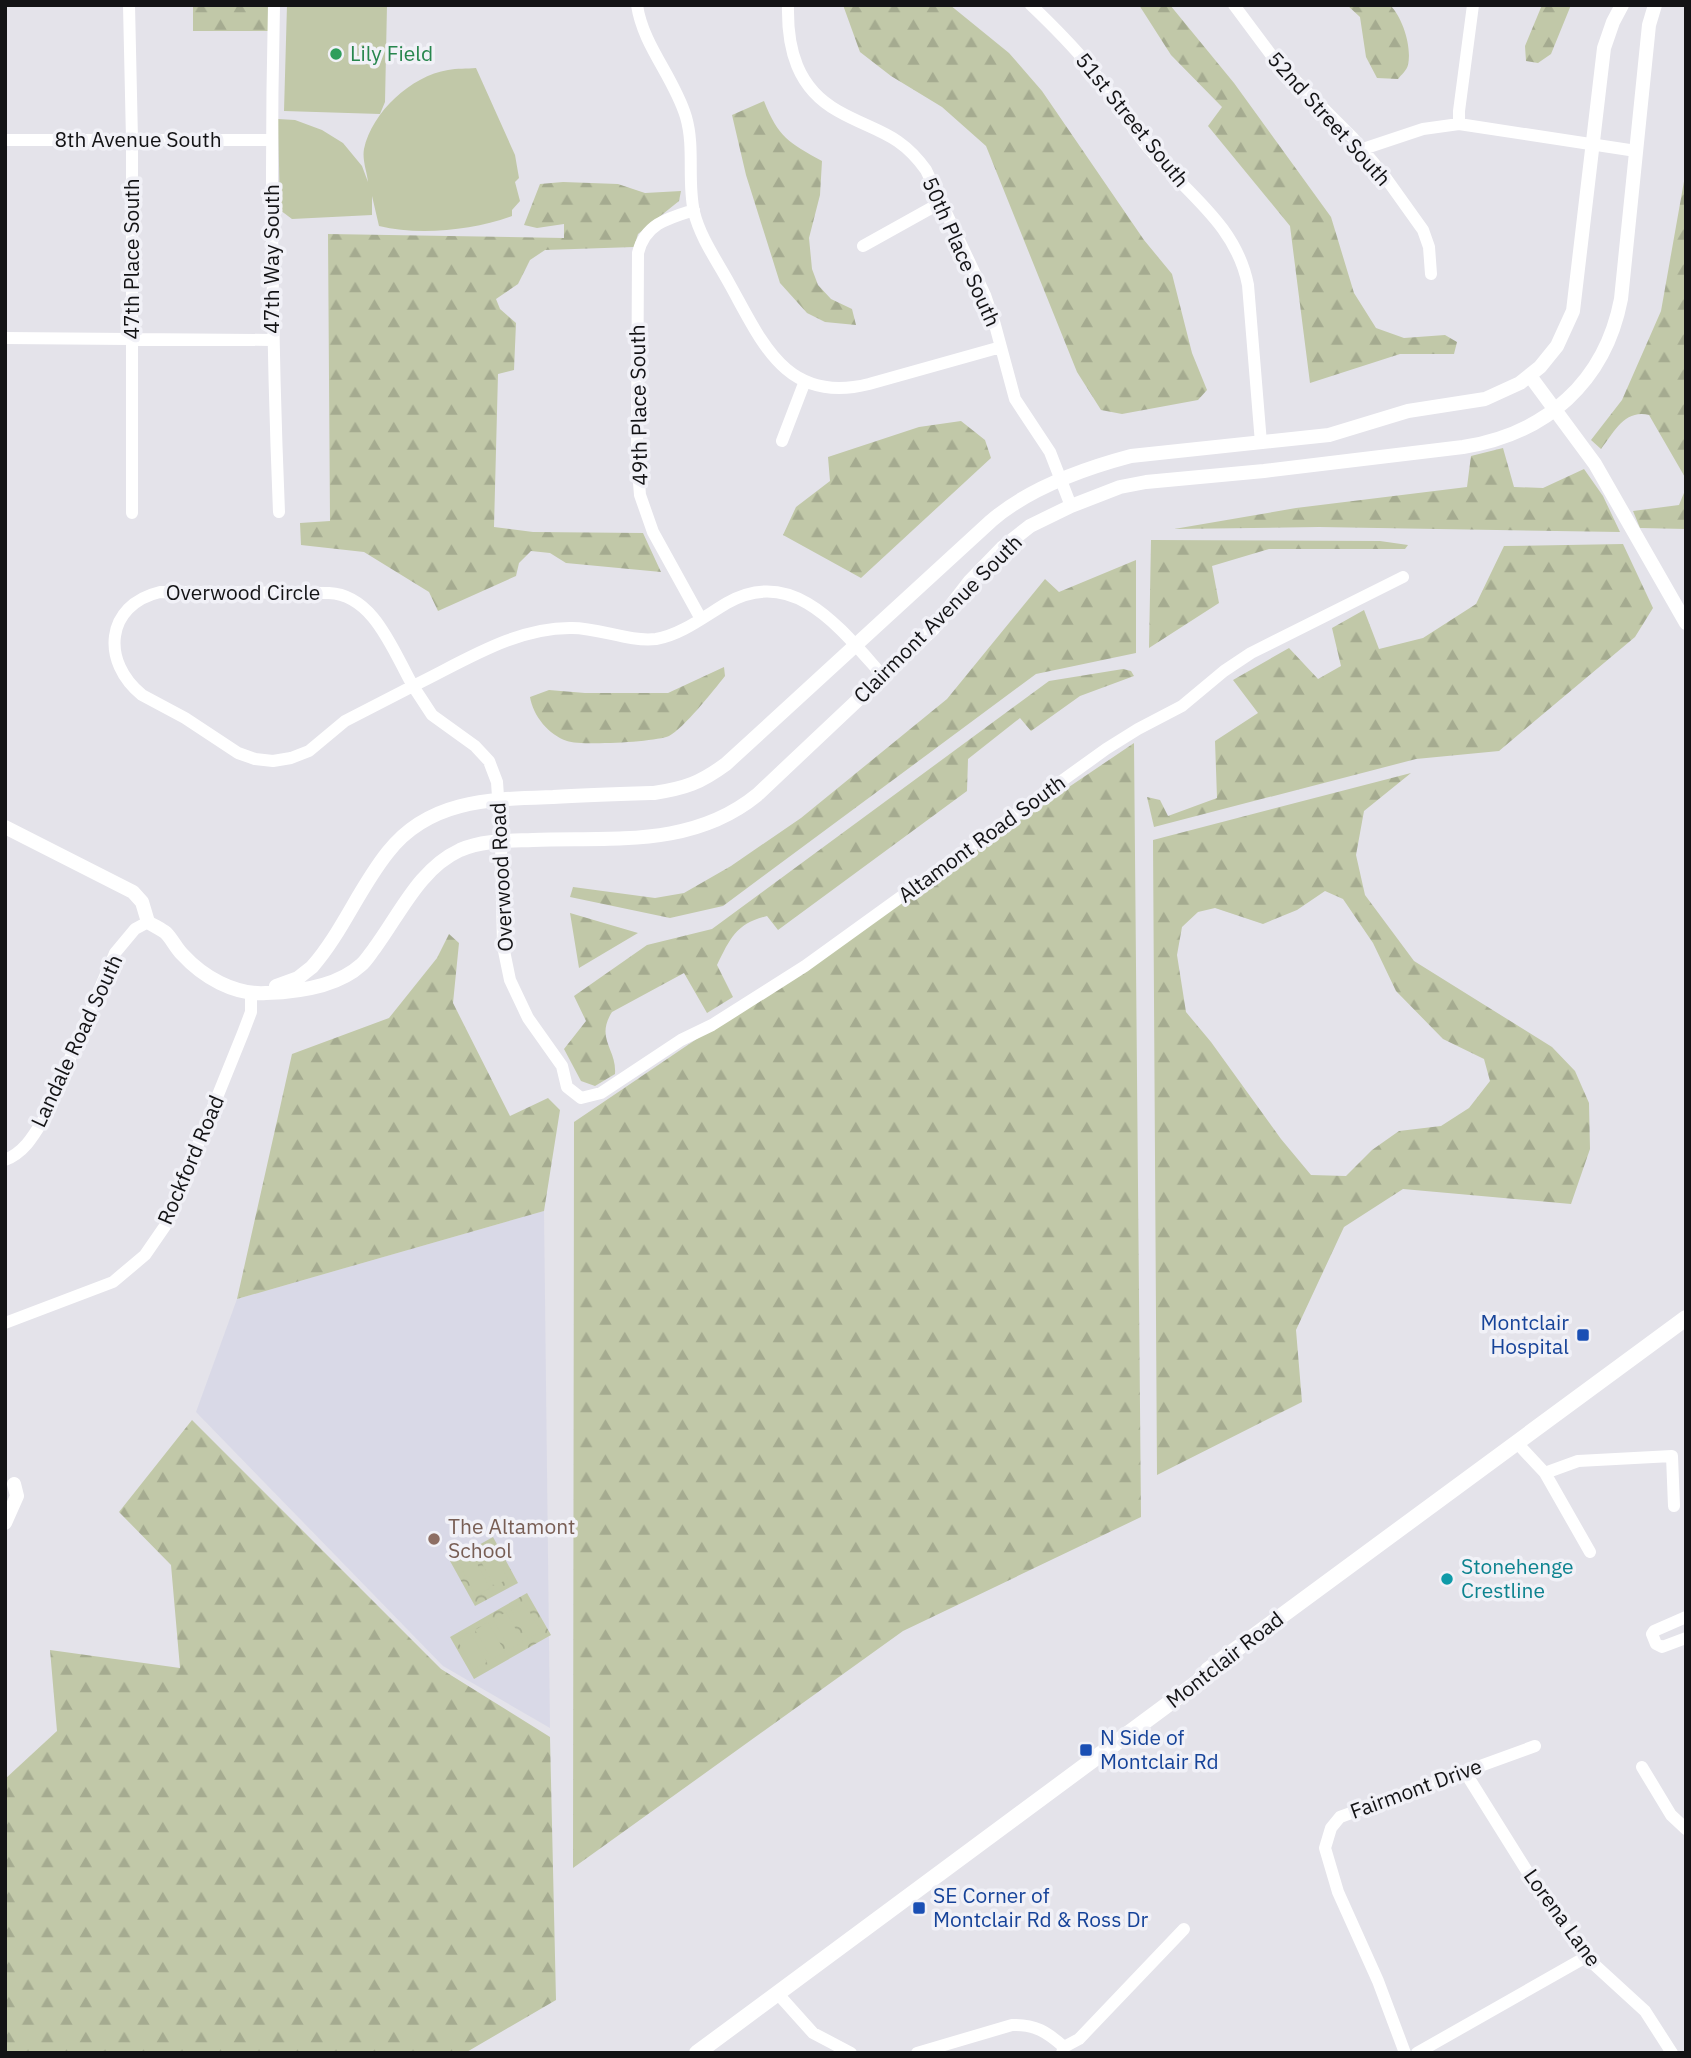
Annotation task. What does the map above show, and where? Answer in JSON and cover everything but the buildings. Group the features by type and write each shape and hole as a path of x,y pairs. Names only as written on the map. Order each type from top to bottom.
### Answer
{"main road":[{"name":"Montclair Road","path":"697,2053 1198,1682 1208,1670 1686,1318"}],"street":[{"name":"47th Place South","path":"129,5 132,140 132,513"},
{"name":"47th Way South","path":"274,5 271,140 272,340 279,512"},
{"path":"637,5 643,30 677,93 686,118 691,145 694,210 699,227 763,344 777,362 805,381 826,387 858,387 1001,347"},
{"name":"50th Place South","path":"788,5 790,47 797,68 810,88 838,111 887,133 905,145 926,170 985,295 1014,399 1045,443 1071,506"},
{"name":"51st Street South","path":"1031,5 1081,57 1145,144 1219,222 1234,243 1243,263 1248,285 1261,443"},
{"name":"52nd Street South","path":"1234,5 1275,60 1363,149 1423,230 1431,256 1431,274"},
{"path":"1459,124 1473,5"},
{"name":"Clairmont Avenue South","path":"251,994 291,981 312,967 386,853 405,834 427,818 451,807 499,799 654,793 679,789 704,780 726,764 1001,512 1023,498 1131,456 1329,435 1408,411 1474,402 1497,395 1530,376 1557,346 1573,311 1604,48 1622,5"},
{"name":"Clairmont Avenue South","path":"5,827 133,892 142,902 148,922 167,934 182,954 202,973 219,983 251,994 315,986 334,981 361,966 426,874 460,850 501,841 661,836 711,824 735,811 757,795 933,629 970,582 1002,548 1030,526 1071,506 1108,491 1146,482 1479,445 1521,431 1556,410 1586,380 1602,356 1614,328 1621,299 1649,25 1655,5"},
{"path":"1363,149 1423,129 1459,124 1636,151"},
{"name":"8th Avenue South","path":"5,140 271,140"},
{"path":"863,246 942,202"},
{"name":"49th Place South","path":"694,210 666,219 653,227 643,238 638,253 637,458 640,495 653,532 701,618"},
{"path":"5,338 272,340"},
{"path":"1530,376 1595,464 1686,623"},
{"path":"782,441 805,381"},
{"name":"Altamont Road South","path":"567,1087 580,1098 601,1093 681,1040 712,1025 805,966 1115,743 1182,706 1238,660 1403,577"},
{"name":"Overwood Circle","path":"160,592 336,594 350,597 367,609 413,686 345,721 309,751 291,758 264,760 238,752 135,690 123,676 115,659 115,634 121,619 132,606 145,597 160,592"},
{"path":"413,686 507,640 532,632 582,628 636,639 652,639 675,633 745,595 763,592 785,593 815,606 884,677"},
{"name":"Overwood Road","path":"413,686 432,715 475,746 489,761 497,782 499,799 503,946 510,980 528,1018 562,1066 567,1087"},
{"name":"Landale Road South","path":"5,1160 30,1142 45,1117 115,953 135,929 148,922"},
{"name":"Rockford Road","path":"5,1323 113,1282 145,1255 165,1226 207,1123 251,1012 251,994"},
{"path":"1517,1443 1545,1473 1590,1552"},
{"path":"1545,1473 1578,1461 1672,1456 1674,1506"},
{"path":"5,1523 17,1496 10,1482"},
{"path":"1686,1617 1652,1634 1656,1644 1662,1647 1686,1638"},
{"name":"Fairmont Drive","path":"1405,2053 1338,1892 1325,1847 1331,1828 1340,1817 1535,1746"},
{"path":"1642,1767 1671,1815 1686,1829"},
{"name":"Lorena Lane","path":"1465,1772 1540,1892 1586,1957 1645,2011 1672,2053"},
{"path":"917,2053 1012,2025 1027,2024 1045,2030 1063,2050 1079,2039 1184,1929"},
{"path":"1417,2053 1586,1957"},
{"path":"778,1994 813,2033 851,2053"}],"shaded area":[{"name":"The Altamont School","path":"544,1211 550,1728 443,1666 196,1412 237,1299"}],"green space":[{"path":"193,5 271,5 268,31 193,31"},
{"name":"Lily Field","path":"287,5 387,5 385,102 380,114 284,111"},
{"path":"843,5 950,5 1009,53 1042,91 1144,240 1172,274 1192,353 1207,390 1198,400 1122,414 1101,410 1077,372 986,146 942,107 891,76 860,52"},
{"path":"1139,5 1170,5 1234,83 1331,217 1354,293 1376,328 1404,338 1445,335 1457,342 1454,354 1400,354 1310,383 1290,226 1208,126 1222,107 1171,55"},
{"path":"1347,5 1390,5 1395,11 1409,50 1407,67 1398,79 1377,78 1366,57 1360,17"},
{"path":"1542,5 1571,5 1551,54 1538,63 1526,61 1525,46"},
{"path":"476,68 515,155 519,178 515,182 520,201 512,210 512,216 464,228 412,231 379,226 372,196 372,215 292,219 280,210 278,119 295,120 322,130 343,143 362,166 368,182 364,149 368,135 384,109 420,80 451,69"},
{"path":"764,101 774,123 786,138 822,161 820,195 809,238 812,269 818,285 831,299 852,309 856,325 825,322 807,313 780,283 746,175 732,115"},
{"path":"1686,170 1686,479 1649,415 1633,415 1621,423 1601,449 1591,440 1622,400 1661,311"},
{"path":"540,184 618,184 645,193 681,191 679,201 638,234 634,247 545,250 530,260 518,284 496,299 500,309 516,323 514,370 498,374 494,527 533,532 643,533 661,572 566,563 550,553 531,551 519,563 516,576 438,611 429,592 364,552 301,545 300,523 330,521 328,234 564,238 564,224 537,228 524,225"},
{"path":"961,421 985,440 991,458 861,578 783,535 796,507 830,481 828,457 919,427"},
{"path":"1503,448 1514,487 1543,488 1584,469 1603,496 1620,532 1319,527 1174,529 1296,508 1467,487 1471,456"},
{"path":"1686,488 1686,529 1640,528 1633,511 1679,505"},
{"path":"1151,540 1380,541 1408,545 1405,549 1269,549 1212,566 1219,603 1149,648"},
{"path":"1623,544 1653,608 1635,637 1499,751 1416,759 1154,827 1147,797 1160,800 1168,816 1217,798 1215,741 1258,713 1233,680 1289,648 1318,679 1341,666 1332,628 1364,610 1379,649 1423,638 1476,604 1504,546"},
{"path":"1136,560 1136,653 1036,674 723,906 670,918 570,897 573,887 655,898 684,893 731,866 801,818 947,699 1045,579 1059,592"},
{"path":"724,667 725,676 682,726 669,736 649,740 602,743 567,741 543,724 530,697 549,690 668,693"},
{"path":"1123,669 1131,671 1134,676 1080,696 1031,731 1020,718 968,759 967,791 778,930 767,916 741,928 731,939 717,965 733,997 707,1013 684,973 612,1012 607,1021 606,1037 615,1065 615,1074 595,1086 581,1081 564,1049 586,1021 574,996 647,945 712,929 1049,681"},
{"path":"1134,743 1141,1517 903,1631 573,1868 574,1122"},
{"path":"1411,773 1364,811 1356,855 1365,895 1414,961 1552,1047 1575,1071 1589,1103 1590,1149 1571,1204 1403,1189 1344,1227 1296,1330 1302,1402 1157,1475 1153,840","holes":["1325,891 1343,899 1373,943 1396,991 1443,1039 1484,1059 1490,1081 1469,1108 1441,1126 1399,1131 1372,1150 1346,1176 1311,1175 1186,1012 1177,955 1182,927 1198,912 1215,908 1263,924 1297,910"]},
{"path":"570,913 638,933 579,968"},
{"path":"449,934 459,943 453,1003 510,1116 548,1098 560,1110 544,1211 237,1299 292,1054 389,1018 437,958"},
{"path":"192,1420 441,1669 550,1737 556,2000 465,2053 5,2053 5,1779 57,1731 50,1650 180,1668 171,1565 119,1512"},
{"path":"493,1537 518,1583 475,1606 450,1561"},
{"path":"492,1549 508,1579 494,1586 478,1556"},
{"path":"474,1558 490,1588 476,1596 460,1566"},
{"path":"527,1593 551,1635 474,1679 450,1637"},
{"path":"524,1602 541,1632 528,1639 511,1609"},
{"path":"506,1612 523,1642 510,1649 493,1620"},
{"path":"488,1622 505,1652 492,1659 475,1630"},
{"path":"470,1632 487,1662 474,1669 457,1640"}],"place":[{"name":"Lily Field","path":"336,54"},
{"name":"Montclair Hospital","path":"1583,1335"},
{"name":"The Altamont School","path":"434,1539"},
{"name":"Stonehenge Crestline","path":"1447,1579"},
{"name":"N Side of Montclair Rd","path":"1086,1750"},
{"name":"SE Corner of Montclair Rd & Ross Dr","path":"919,1908"}]}
